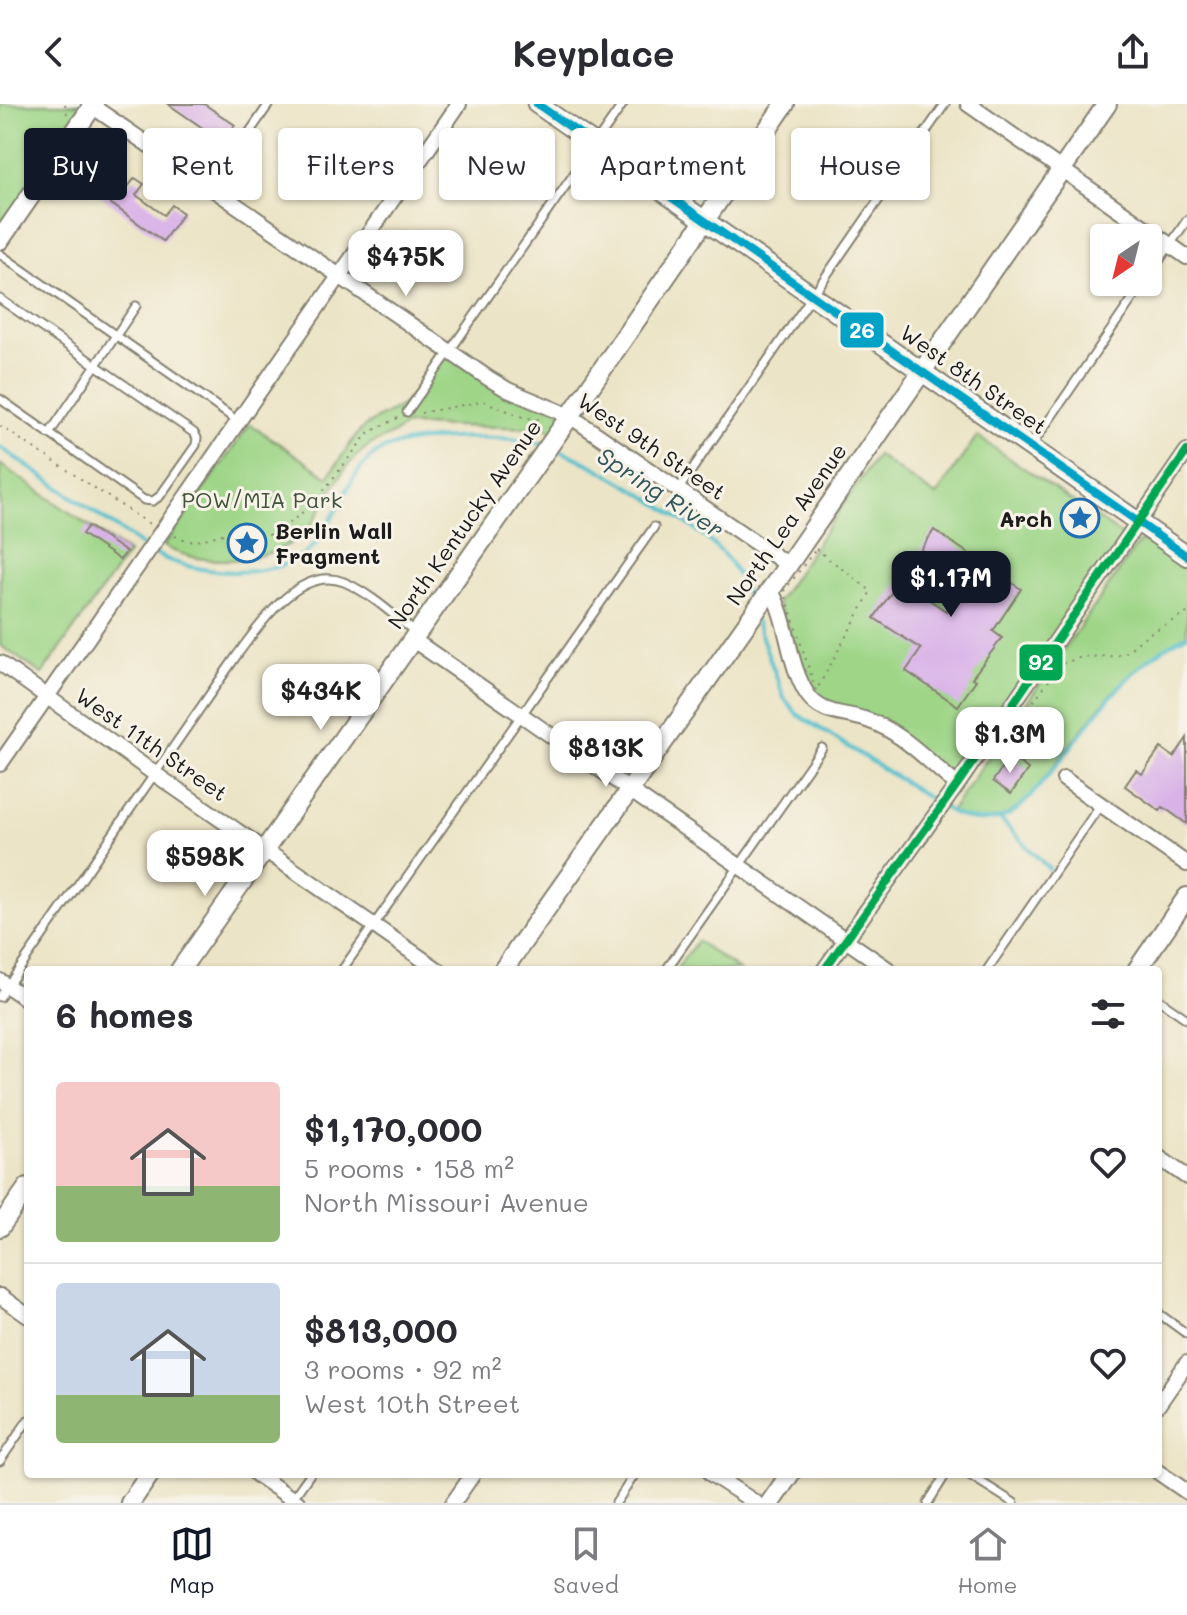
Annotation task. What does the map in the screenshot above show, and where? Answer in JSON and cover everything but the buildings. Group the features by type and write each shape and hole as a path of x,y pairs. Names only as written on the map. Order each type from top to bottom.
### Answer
{"street":[{"path":"0,764 459,104"},
{"name":"West 8th Street","path":"537,104 572,128"},
{"name":"North Kentucky Avenue","path":"183,966 570,416 785,104"},
{"path":"968,104 1187,257"},
{"name":"North Lea Avenue","path":"506,966 1107,104"},
{"name":"West 9th Street","path":"92,105 143,141"},
{"path":"0,240 92,105"},
{"name":"West 9th Street","path":"229,200 498,385 570,416 788,565"},
{"name":"West 8th Street","path":"675,200 1187,556"},
{"path":"827,966 957,785 1187,451"},
{"path":"767,593 781,614 802,684 816,705 829,712 859,717 882,727 957,785"},
{"path":"414,636 522,716 883,966"},
{"name":"West 11th Street","path":"0,663 432,966"},
{"path":"1064,779 1187,864"},
{"path":"1140,966 1187,897"},
{"path":"3,988 24,998"},
{"path":"1162,1160 1187,1177"},
{"path":"0,1227 24,1193"},
{"path":"0,1296 24,1313"},
{"path":"1162,1399 1187,1363"},
{"path":"1162,1475 1187,1492"},
{"path":"130,1503 147,1478"},
{"path":"261,1478 294,1502"},
{"path":"453,1503 470,1478"},
{"path":"717,1478 756,1503"},
{"path":"770,1503 787,1478"}],"lane":[{"path":"252,128 269,104"},
{"path":"606,128 623,104"},
{"path":"678,490 945,104"},
{"path":"407,412 571,178"},
{"path":"1162,257 1187,220"},
{"path":"0,254 239,422"},
{"path":"1030,447 1134,296"},
{"path":"0,299 194,433 196,445 160,496 153,501 144,500 0,399"},
{"path":"49,434 136,306"},
{"path":"345,966 654,527"},
{"path":"3,988 261,622 281,602 307,585 323,579 345,582 377,602 414,636"},
{"path":"669,966 822,748"},
{"path":"990,966 1101,804"},
{"path":"1162,1002 1187,1019"},
{"path":"1162,1316 1187,1334"},
{"path":"0,1461 24,1426"},
{"path":"294,1502 308,1478"},
{"path":"616,1503 632,1478"},
{"path":"928,1503 944,1478"},
{"path":"974,1478 1014,1503"}],"path":[{"path":"0,426 159,538 193,542 223,534 255,538 279,531 314,503 368,433 407,412 433,412 483,401 523,417"},
{"path":"816,549 871,591 816,691 784,591 816,549"},
{"path":"1025,713 1061,664 1082,657 1116,656 1126,652 1148,634 1187,613"}],"green space":[{"path":"0,104 89,104 73,128 24,128 26,200 0,240"},
{"name":"POW/MIA Park","path":"444,348 570,416 556,435 547,428 405,425 357,455 310,527 280,549 241,559 220,560 180,554 164,546 250,424 328,477 360,431 403,404 415,392"},
{"path":"977,436 1126,538 957,785 898,737 816,705 777,602 877,455 936,496"},
{"path":"0,464 128,553 42,674 0,645"},
{"path":"1140,541 1156,545 1187,566 1187,635 1163,649 1120,685 1082,728 1031,796 1012,811 984,822 950,812"},
{"path":"697,941 733,966 679,966"}],"waterway":[{"name":"Spring River","path":"154,553 170,561 213,571 236,572 281,566 314,545 365,463 388,447 431,439 482,437 542,444"},
{"name":"Spring River","path":"0,447 146,548"},
{"name":"Spring River","path":"554,448 621,481 697,531 729,561 751,605"},
{"name":"Spring River","path":"756,621 784,698 797,714 954,814 980,821 1005,817 1020,807 1116,690 1161,650 1187,635"},
{"path":"1000,819 1050,870"}],"transit line":[{"name":"26","path":"537,104 1187,556"},
{"name":"92","path":"827,966 957,785 1187,451"}],"place":[{"name":"Arch","path":"1080,518"},
{"name":"Berlin Wall Fragment","path":"247,543"}]}
